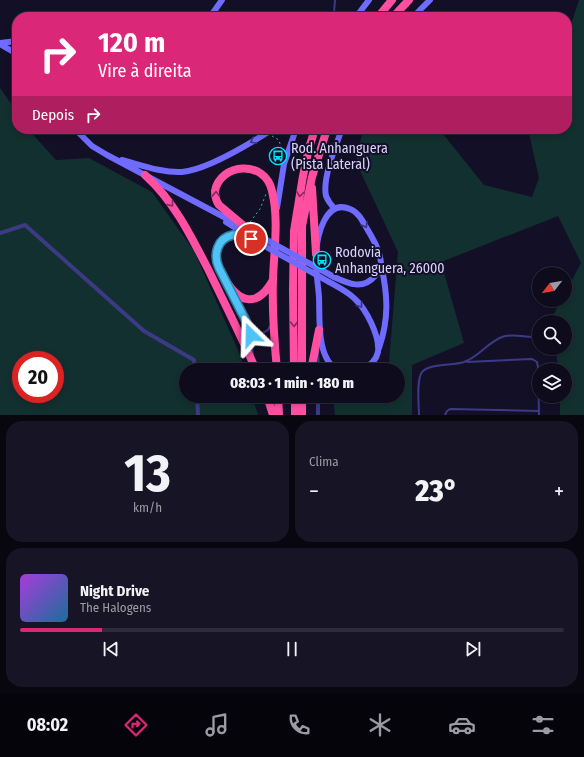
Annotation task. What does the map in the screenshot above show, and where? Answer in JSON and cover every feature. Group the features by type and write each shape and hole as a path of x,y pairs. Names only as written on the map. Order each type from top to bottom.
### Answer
{"highway":[{"path":"382,12 392,0"},
{"path":"398,12 409,0"},
{"path":"294,363 294,231 303,176 313,134"},
{"path":"302,363 302,226 312,177 325,134"},
{"path":"251,234 216,201 216,189 220,181 225,176 242,168 257,170 263,174 270,183 272,191 276,218 273,315 276,363"},
{"path":"145,175 160,190 184,224 232,315 254,363"},
{"path":"312,177 316,254"},
{"path":"251,234 233,235 224,240 218,247 216,259 229,287 244,298 256,298 265,293 273,280"},
{"path":"312,363 319,330"},
{"path":"269,403 273,415"},
{"path":"278,403 279,415"},
{"path":"297,403 299,414"},
{"path":"299,414 301,403"},
{"path":"299,414 303,403"}],"main road":[{"path":"214,12 222,0"},
{"path":"360,12 369,0"},
{"path":"418,12 430,0"},
{"path":"0,43 12,42"},
{"path":"0,43 12,51"},
{"path":"80,134 92,146 107,155 194,201 331,280 349,293 363,307 374,331 378,351"},
{"path":"107,155 155,170 181,172 204,167 264,134"},
{"path":"276,218 284,164 294,134"},
{"path":"335,209 327,197 325,189 328,171 340,134"},
{"path":"330,363 326,356 319,330 316,254 326,215 335,209 343,207 350,208 356,212 376,244 386,286 387,308 383,333 373,363"},
{"path":"331,280 358,285 365,284 372,280 379,272 381,265"}],"street":[{"path":"0,233 25,225 144,331 194,360 194,363"},
{"path":"317,340 318,363"},
{"path":"197,403 198,415"},
{"path":"318,403 318,415"}],"lane":[{"path":"334,12 335,0"},
{"path":"229,287 248,325 255,363"},
{"path":"261,334 270,327 273,315"},
{"path":"465,362 502,336 532,337"},
{"path":"251,339 255,337"},
{"path":"419,415 419,382 422,372 434,367 454,365 465,362 532,359 537,362 538,367 539,415"},
{"path":"445,415 447,411 450,410 539,411"}],"path":[{"path":"268,134 279,140 282,152"},
{"path":"251,234 270,183"}],"green space":[{"path":"579,0 584,0 584,415 560,415 560,403 572,403 572,363 557,363 557,355 572,355 572,315 554,315 558,307 572,307 572,280 581,263 558,216 441,262 464,343 412,365 412,415 335,415 334,403 405,403 405,363 387,363 389,362 398,252 356,162 362,134 443,134 484,185 532,197 539,178 529,134 572,134 572,21"},
{"path":"0,88 12,105 12,134 33,134 56,160 89,158 152,192 194,251 243,363 179,363 179,403 254,403 258,415 0,415"}],"place":[{"name":"Rod. Anhanguera (Pista Lateral)","path":"278,156"},
{"name":"Rodovia Anhanguera, 26000","path":"322,260"}],"route":[{"path":"251,239 238,235 228,237 220,243 216,254 216,259 219,268 248,325 251,335"}]}
